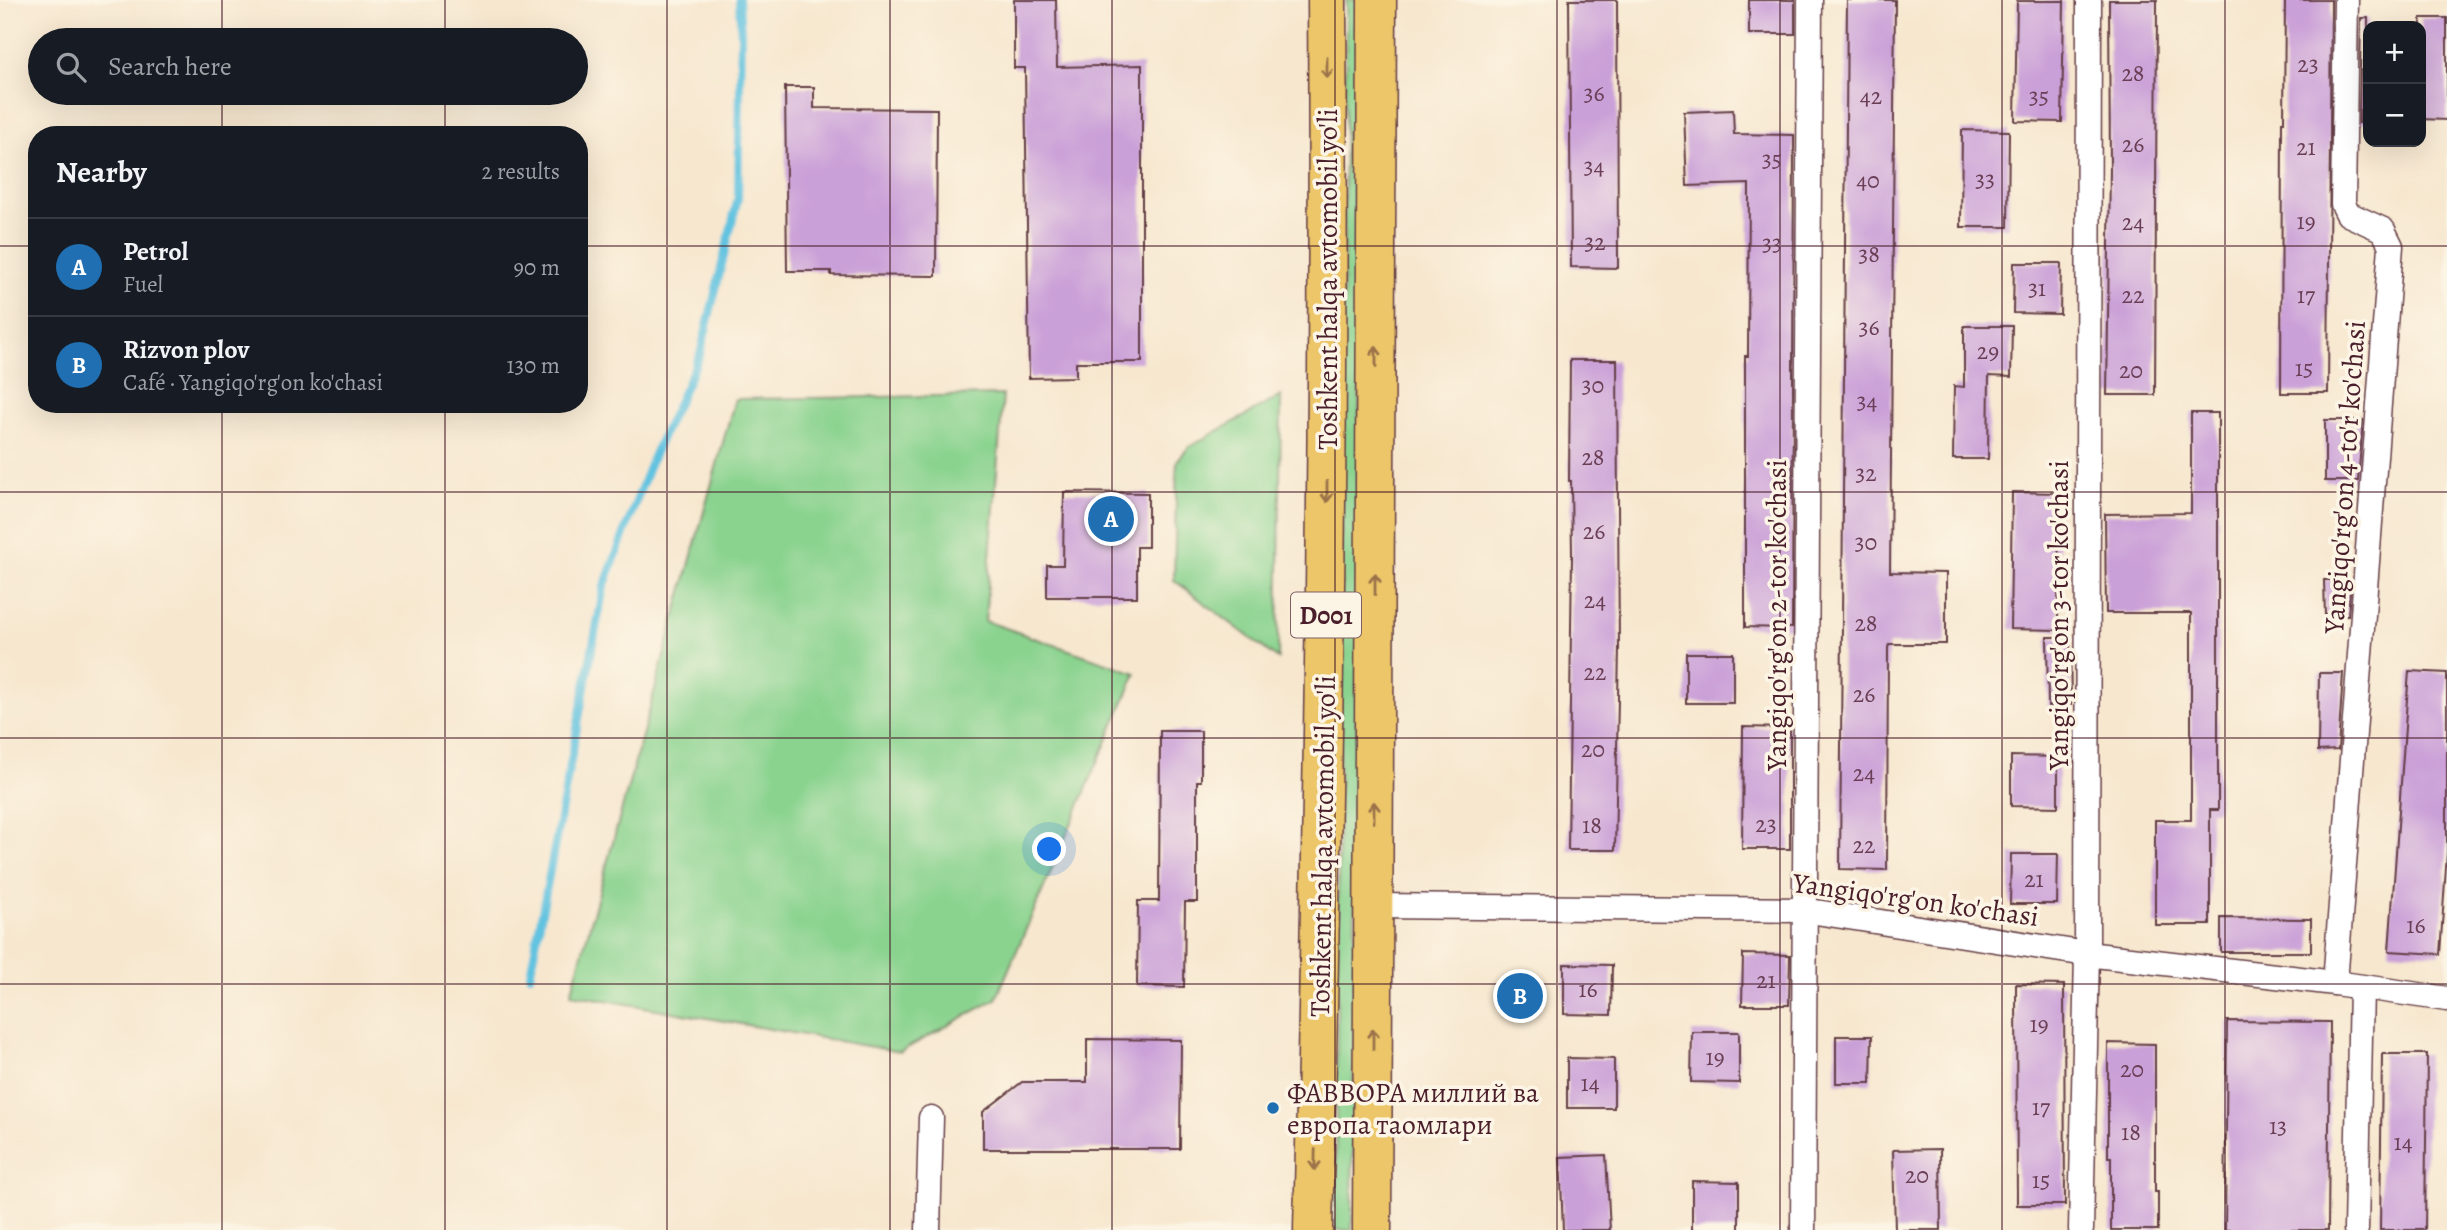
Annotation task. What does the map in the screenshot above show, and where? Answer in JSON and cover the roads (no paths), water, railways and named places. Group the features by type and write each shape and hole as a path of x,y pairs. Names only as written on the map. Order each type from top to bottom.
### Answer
{"highway":[{"name":"Toshkent halqa avtomobil yo'li","path":"1313,1230 1325,695 1329,267 1327,0"},
{"name":"Toshkent halqa avtomobil yo'li","path":"1372,1230 1377,0"}],"street":[{"name":"Yangiqo'rg'on 2-tor ko'chasi","path":"1803,1230 1810,0"},
{"name":"Yangiqo'rg'on 3-tor ko'chasi","path":"2081,1230 2087,954 2089,0"},
{"name":"Yangiqo'rg'on 4-to'r ko'chasi","path":"2335,983 2391,246 2383,230 2348,214 2343,204 2346,0"},
{"name":"Yangiqo'rg'on ko'chasi","path":"1374,906 1803,910 2087,954 2447,999"},
{"path":"2356,1230 2361,988"},
{"path":"928,1230 931,1118"}],"waterway":[{"path":"530,975 604,587 652,459 700,355 738,198 741,34 739,0"}],"place":[{"name":"Petrol","path":"1111,519"},
{"name":"Rizvon plov","path":"1520,996"},
{"name":"ФАВВОРА миллий ва европа таомлари","path":"1273,1108"}]}
